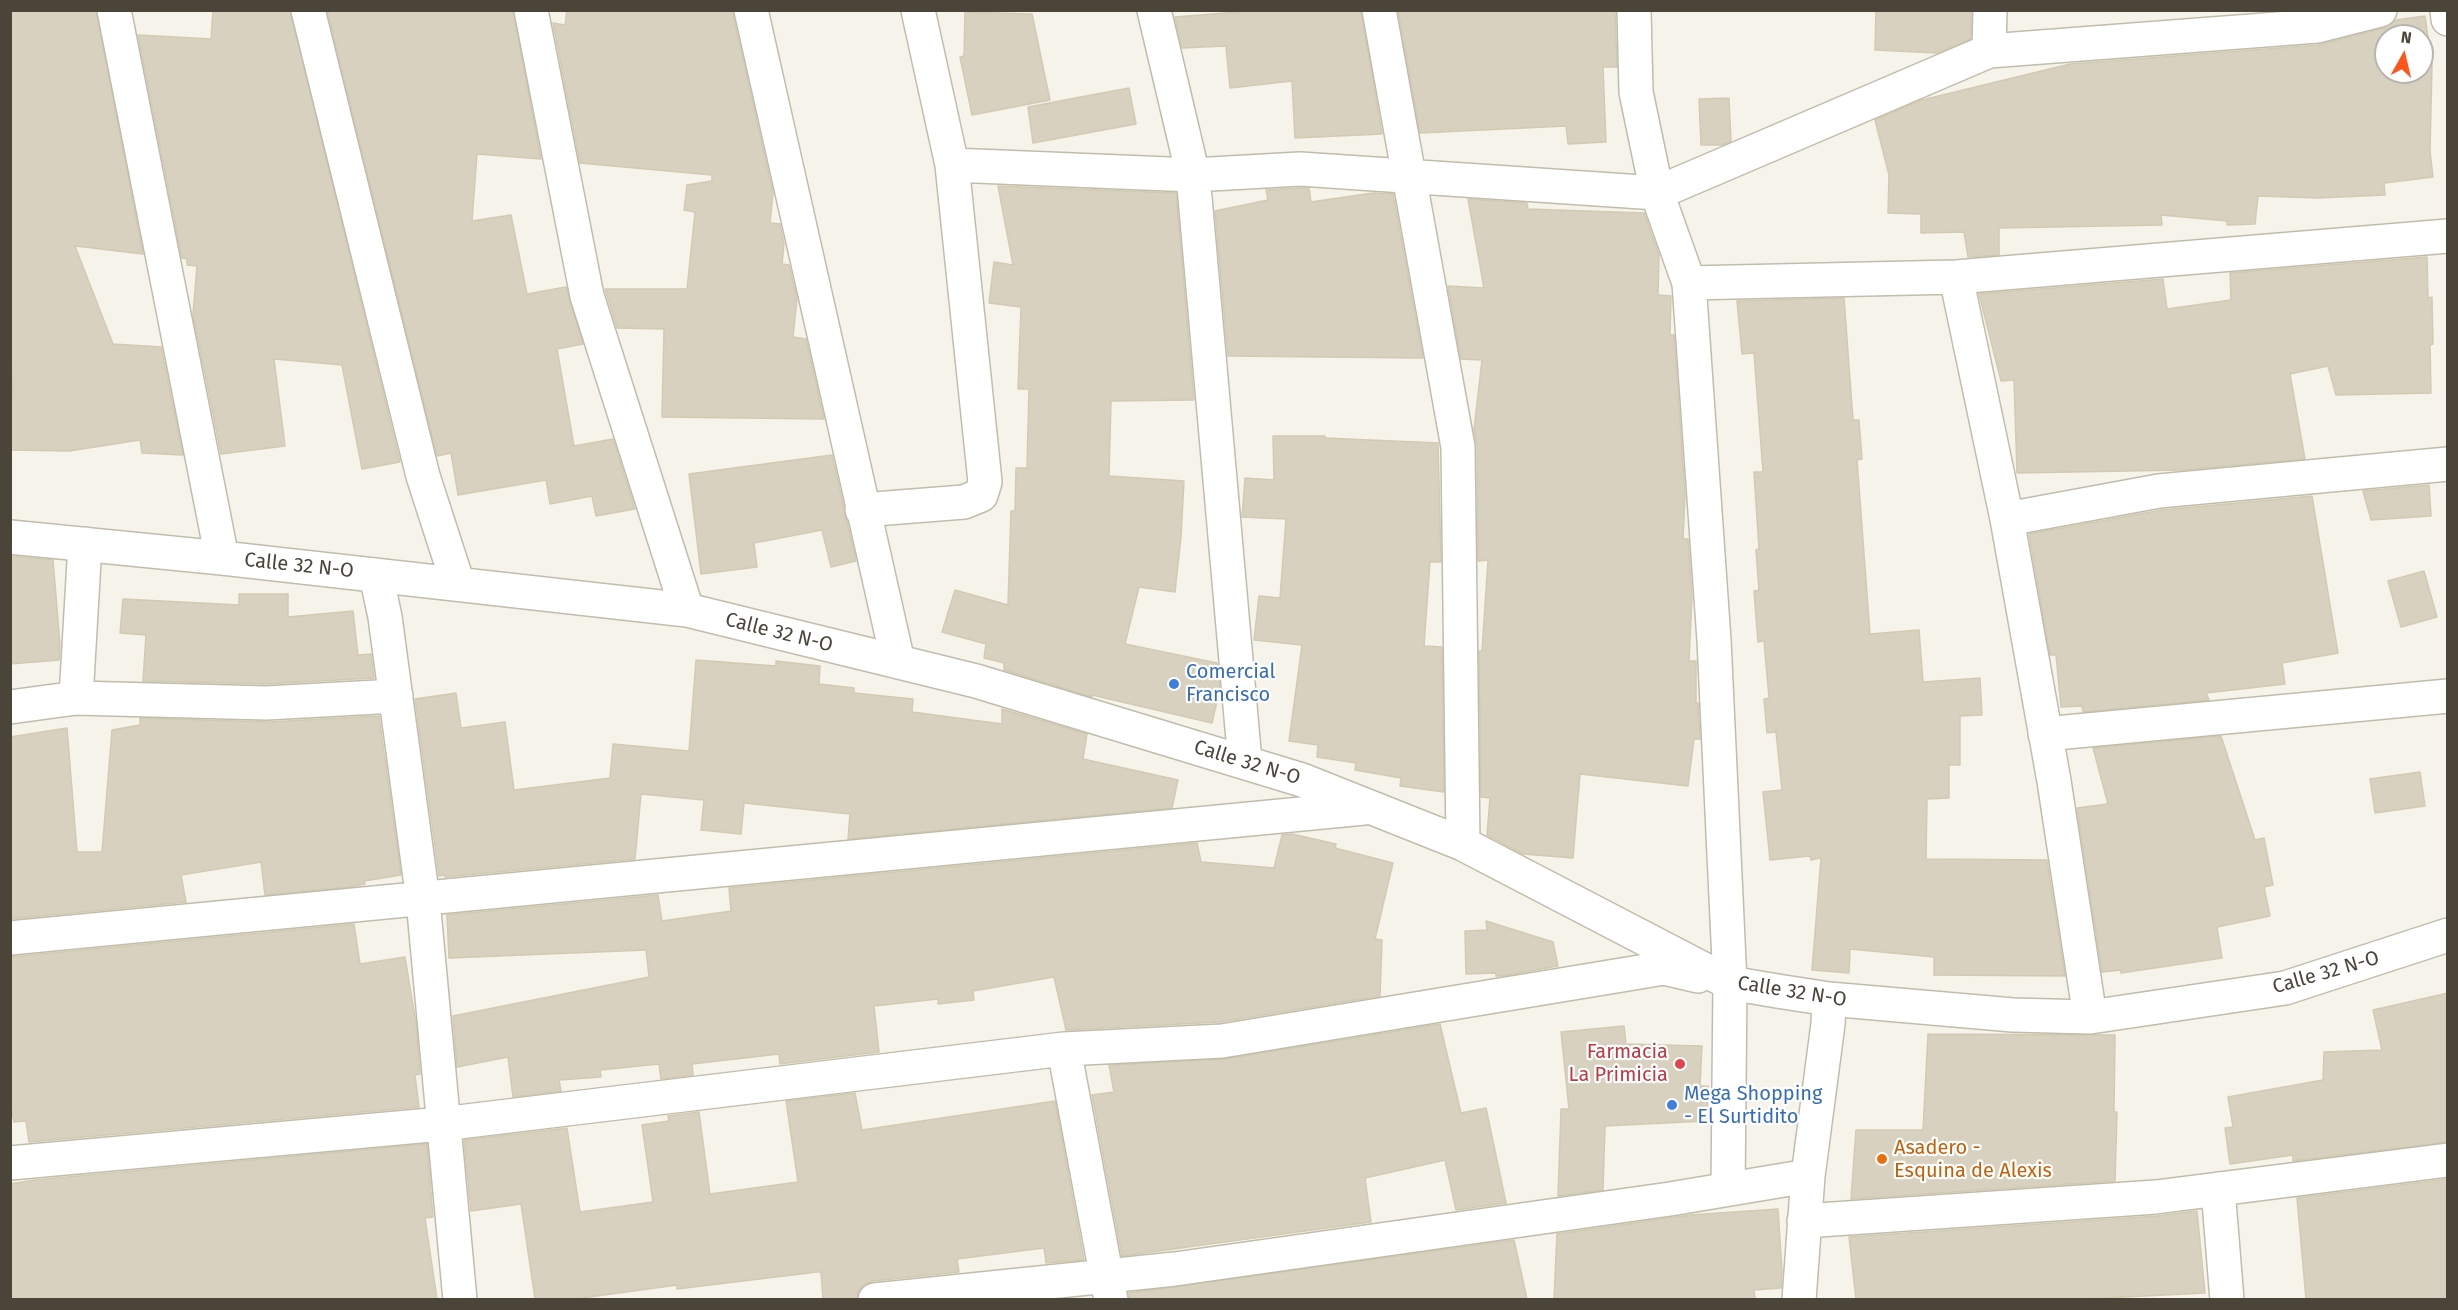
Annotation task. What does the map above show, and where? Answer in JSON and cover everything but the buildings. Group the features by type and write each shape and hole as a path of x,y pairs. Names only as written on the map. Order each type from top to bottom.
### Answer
{"street":[{"path":"114,10 222,558"},
{"path":"308,10 423,476 458,584"},
{"path":"531,10 587,296 687,610"},
{"path":"751,10 898,662"},
{"path":"862,510 964,502 981,495 985,482 952,165 918,10"},
{"path":"1155,10 1193,175 1245,762"},
{"path":"1379,10 1458,447 1463,844"},
{"path":"1634,10 1636,92 1657,193 1689,283 1714,640 1730,983 1728,1189"},
{"path":"1989,51 1990,10"},
{"path":"952,165 1193,175 1300,169 1657,193 1989,51 2317,27 2380,10"},
{"path":"2447,10 2448,19"},
{"path":"1689,283 1956,277 2448,236"},
{"path":"1956,277 2007,519 2045,734 2090,1017"},
{"path":"2007,519 2159,490 2448,464"},
{"name":"Calle 32 N-O","path":"13,528 85,544 687,610 976,681 1302,780 1371,807 1463,844 1730,983 1829,999 2013,1015 2090,1017 2285,988 2448,935"},
{"path":"76,698 85,544"},
{"path":"376,575 385,617 423,900 460,1299"},
{"path":"10,707 76,698 266,703 396,696"},
{"path":"2045,734 2448,696"},
{"path":"10,938 1371,807"},
{"path":"10,1163 442,1124 1064,1049 1222,1041 1664,968 1730,983"},
{"path":"1798,1299 1808,1176 1828,1024 1829,999"},
{"path":"1064,1049 1108,1287"},
{"path":"1804,1221 2156,1197 2448,1161"},
{"path":"875,1299 1108,1287 1175,1269 1808,1176"},
{"path":"2218,1189 2227,1299"}],"place":[{"name":"Comercial Francisco","path":"1174,684"},
{"name":"Farmacia La Primicia","path":"1680,1064"},
{"name":"Mega Shopping - El Surtidito","path":"1672,1105"},
{"name":"Asadero - Esquina de Alexis","path":"1882,1159"}]}
